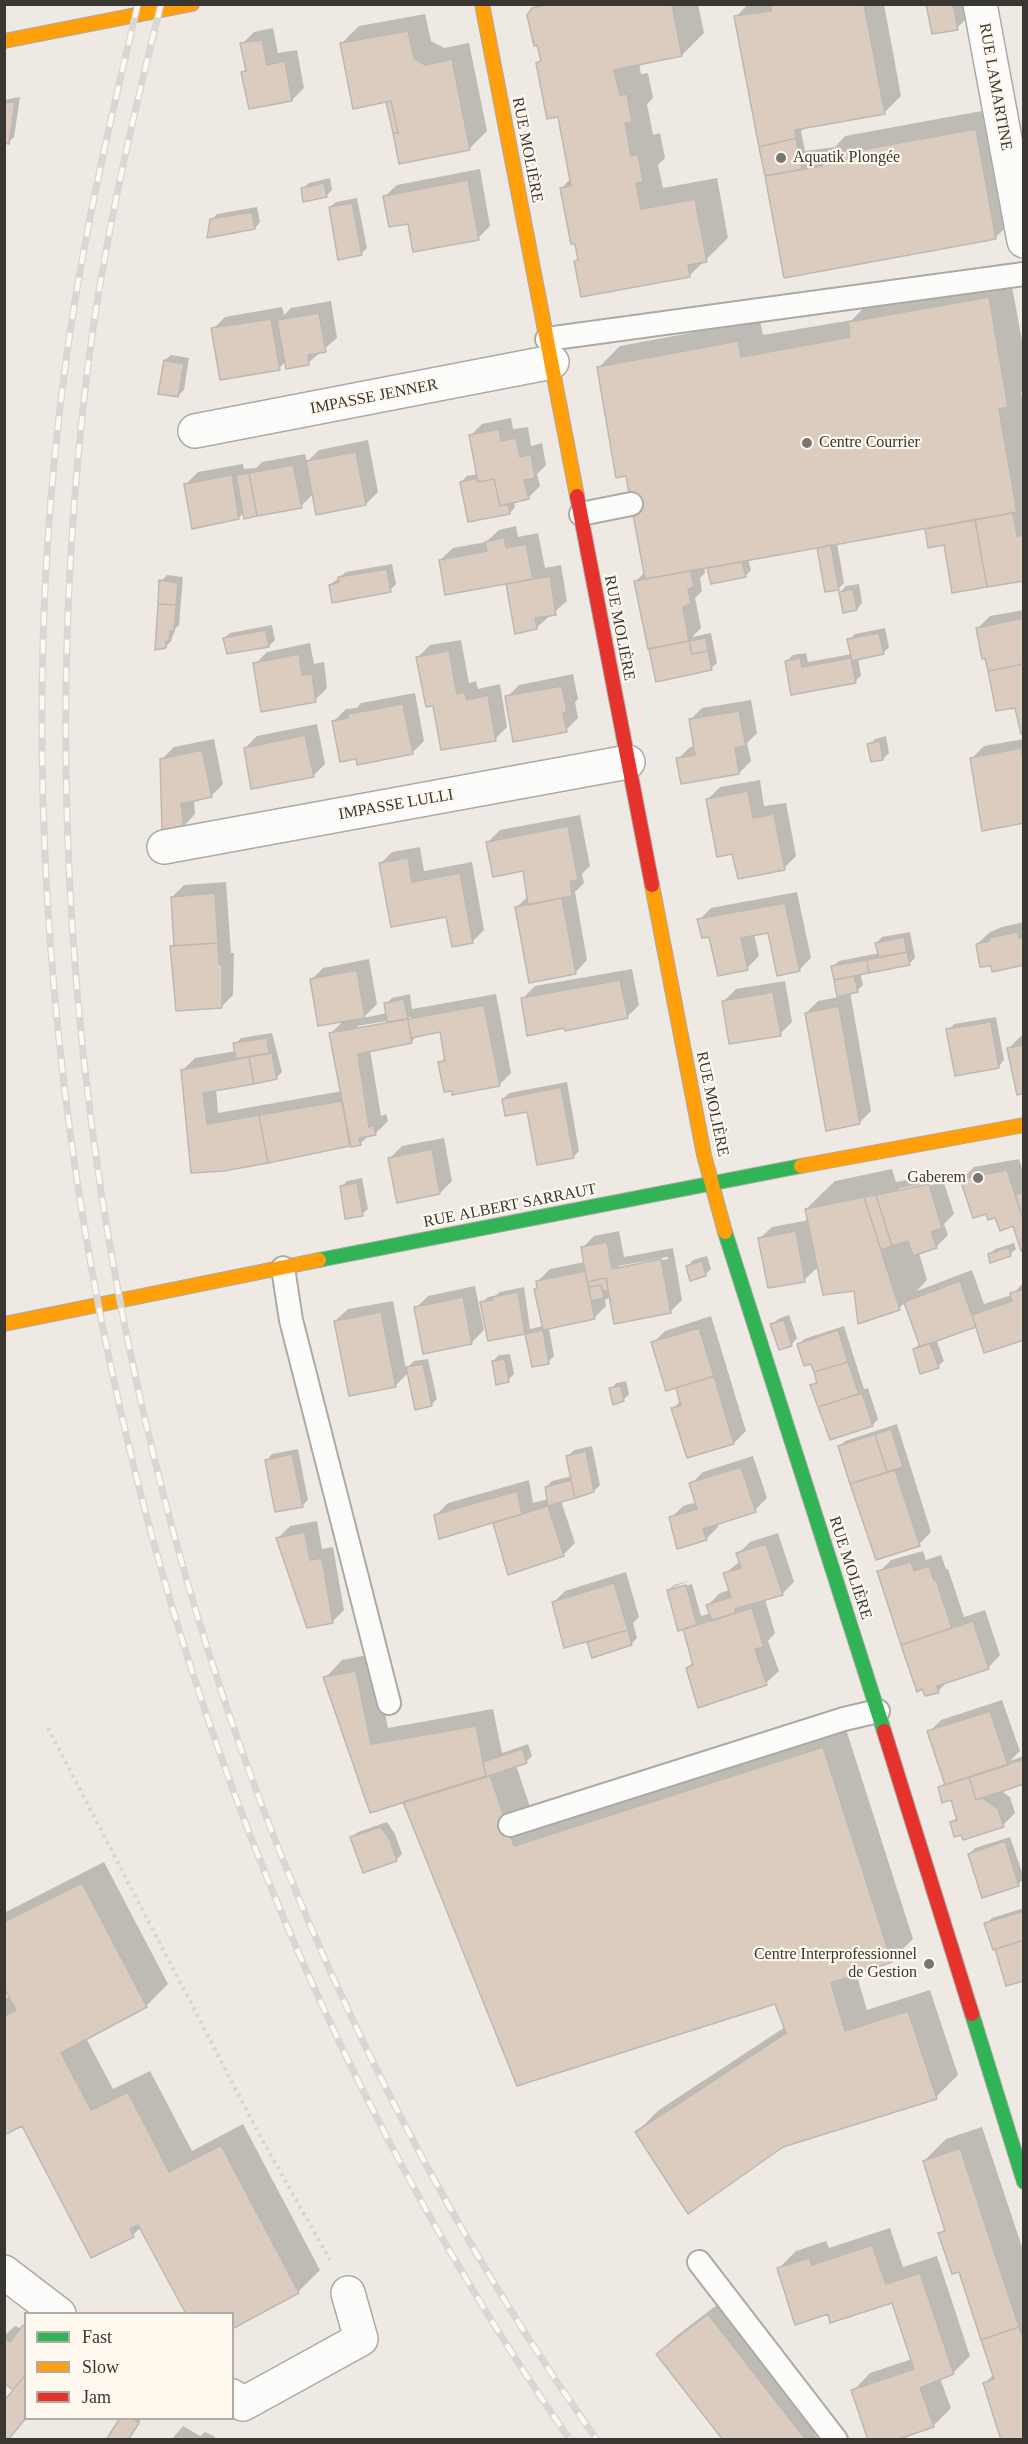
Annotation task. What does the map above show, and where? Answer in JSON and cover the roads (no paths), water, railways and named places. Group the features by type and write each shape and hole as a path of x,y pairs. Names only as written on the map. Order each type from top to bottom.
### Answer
{"street":[{"path":"4,41 192,4"},
{"name":"RUE MOLIÈRE","path":"482,4 704,1155 719,1214 878,1711 1023,2182"},
{"name":"RUE LAMARTINE","path":"980,4 1023,241"},
{"name":"IMPASSE JENNER","path":"195,431 549,350"},
{"name":"IMPASSE LULLI","path":"164,847 628,762"},
{"name":"RUE ALBERT SARRAUT","path":"4,1324 154,1292 712,1182 1023,1125"},
{"path":"4,2272 58,2312"},
{"path":"234,2398 243,2404 361,2339 348,2293"}],"lane":[{"path":"549,350 1023,273"},
{"path":"581,514 631,504"},
{"path":"283,1268 291,1320 389,1704"},
{"path":"510,1825 844,1719 878,1711"},
{"path":"699,2262 836,2439"}],"railway":[{"path":"138,4 97,185 79,277 65,369 47,547 43,637 42,726 48,906 64,1084 91,1265 128,1444 176,1620 234,1793 303,1962 381,2127 471,2286 570,2440"},
{"path":"161,4 118,192 92,334 86,382 67,651 72,922 101,1191 154,1458 230,1718 330,1970 452,2212 597,2440"}],"place":[{"name":"Aquatik Plongée","path":"781,158"},
{"name":"Centre Courrier","path":"807,443"},
{"name":"Gaberem","path":"978,1178"},
{"name":"Centre Interprofessionnel de Gestion","path":"929,1964"}]}
